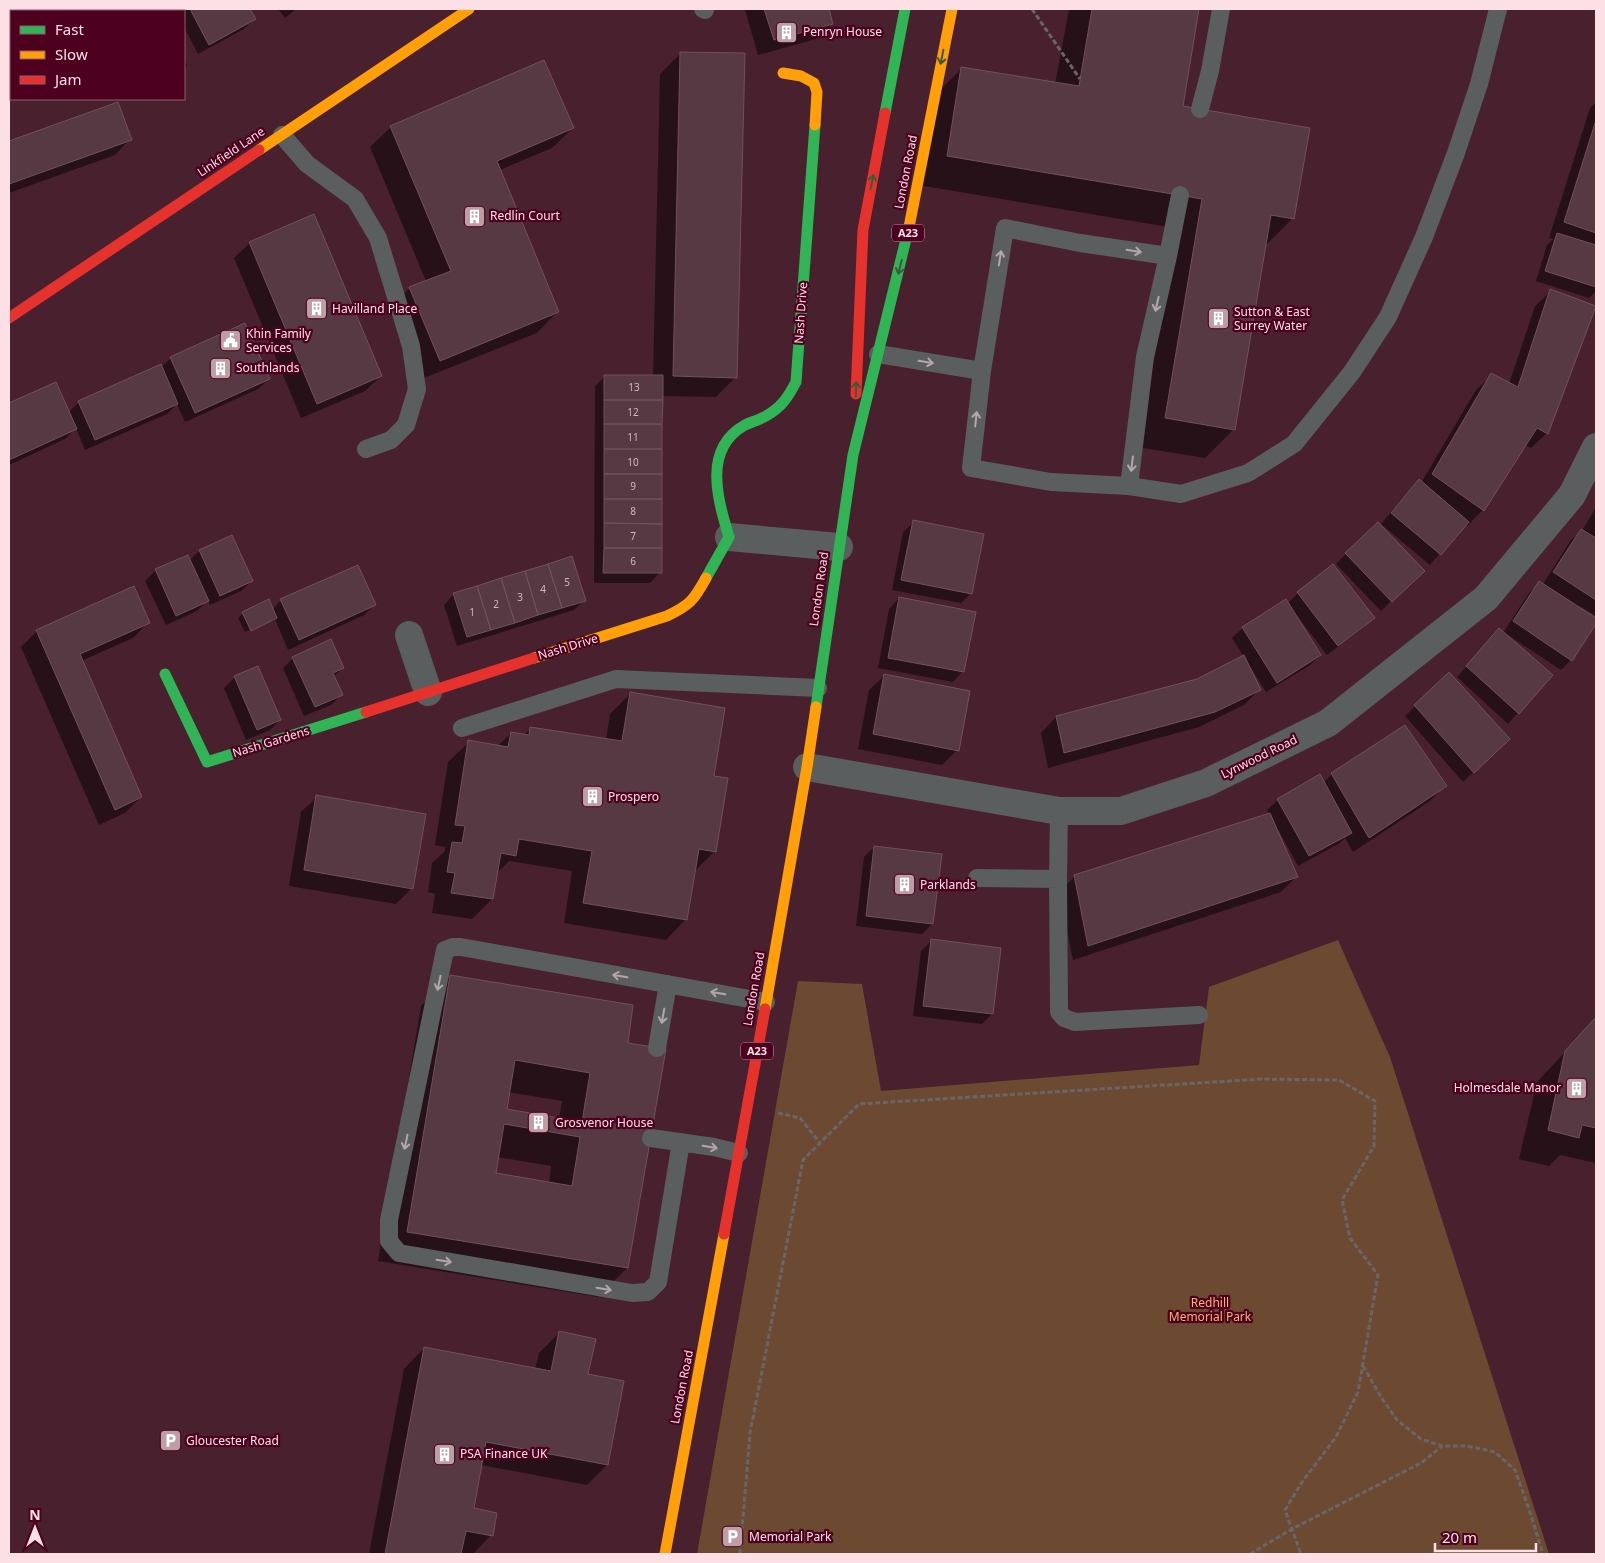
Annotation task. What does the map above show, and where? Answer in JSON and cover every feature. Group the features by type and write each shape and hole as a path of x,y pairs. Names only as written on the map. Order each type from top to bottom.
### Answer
{"main road":[{"name":"Linkfield Lane","path":"9,318 469,9"},
{"name":"London Road","path":"854,455 863,230 905,9"},
{"name":"London Road","path":"665,1554 739,1153 807,767 838,547 854,455 908,237 952,9"},
{"name":"Nash Drive","path":"485,673 667,616 685,607 704,584 729,537 719,504 716,470 723,444 743,426 766,416 786,401 796,382 817,92 814,83 801,76 783,73"},
{"name":"Nash Gardens","path":"165,674 207,762 310,731 485,673"}],"street":[{"name":"Lynwood Road","path":"807,767 1060,810 1121,810 1206,783 1328,723 1486,598 1572,495 1596,447"},
{"path":"729,537 838,547"},
{"path":"409,635 428,692"}],"lane":[{"path":"1200,109 1210,71 1221,9"},
{"path":"1168,256 1080,243 1005,228 982,371 971,468 1051,482 1129,486 1181,494 1248,473 1294,444 1352,372 1388,317 1424,237 1456,153 1476,92 1498,9"},
{"path":"282,135 307,164 355,199 378,238 411,346 417,389 406,425 391,440 366,449"},
{"path":"1129,486 1145,357 1180,195"},
{"path":"878,354 982,371"},
{"path":"462,728 616,679 818,688"},
{"path":"1060,810 1058,879 1059,1012 1064,1018 1075,1022 1200,1015"},
{"path":"977,878 1058,879"},
{"path":"681,1142 658,1282 648,1292 632,1293 399,1253 389,1241 390,1220 445,950 460,948 766,1002"},
{"path":"657,1048 668,984"},
{"path":"651,1138 739,1153"}],"path":[{"path":"1032,9 1080,79"},
{"path":"740,1554 750,1433 803,1160 860,1104 1262,1079 1339,1080 1375,1101 1374,1146 1342,1200 1350,1238 1378,1275 1358,1392 1336,1437 1302,1482 1285,1510 1301,1554"},
{"path":"747,1107 800,1118 820,1143"},
{"path":"1362,1366 1397,1420 1421,1439 1442,1446 1467,1446 1495,1452 1515,1470 1530,1509 1543,1554"},
{"path":"1250,1554 1292,1529 1422,1462 1442,1446"}],"green space":[{"name":"Redhill Memorial Park","path":"1338,940 1390,1057 1549,1554 697,1554 798,981 862,984 881,1091 1199,1065 1209,987"}],"building":[{"path":"9,9 31,9 10,10 9,86"},
{"path":"190,9 250,9 256,19 209,45"},
{"name":"Penryn House","path":"764,9 829,9 833,24 774,40"},
{"name":"Sutton & East Surrey Water","path":"1092,9 1199,9 1183,106 1310,128 1294,219 1271,215 1235,430 1165,418 1202,199 947,156 961,67 1079,86"},
{"path":"680,52 745,53 737,378 673,376"},
{"name":"Redlin Court","path":"544,60 574,128 497,161 559,312 440,361 409,287 451,271 390,126"},
{"path":"118,102 132,140 9,184 9,141"},
{"path":"1596,120 1596,233 1564,222"},
{"name":"Havilland Place","path":"314,214 382,376 317,404 249,242"},
{"path":"1557,233 1596,245 1596,287 1545,271"},
{"path":"1550,289 1596,306 1548,434 1537,428 1484,511 1432,474 1491,373 1518,387"},
{"name":"Southlands","path":"245,323 270,379 195,413 170,357"},
{"path":"161,364 178,404 95,440 78,401"},
{"path":"604,375 663,375 663,400 604,400"},
{"path":"56,382 77,429 9,460 9,403"},
{"path":"604,400 663,400 662,424 604,424"},
{"path":"604,424 662,424 662,449 604,449"},
{"path":"604,449 662,449 662,474 604,474"},
{"path":"604,474 662,474 662,499 604,499"},
{"path":"1419,479 1469,522 1441,555 1391,513"},
{"path":"604,499 662,499 662,524 604,523"},
{"path":"913,520 984,534 972,594 901,580"},
{"path":"1378,522 1425,571 1392,602 1345,553"},
{"path":"604,523 662,524 662,548 604,548"},
{"path":"1581,529 1596,538 1596,600 1553,572"},
{"path":"232,535 253,581 220,596 199,550"},
{"path":"604,548 662,548 662,573 603,573"},
{"path":"188,555 209,601 176,616 155,569"},
{"path":"572,556 586,601 562,608 548,564"},
{"path":"548,564 562,608 538,615 525,571"},
{"path":"1333,564 1375,618 1338,646 1297,592"},
{"path":"358,565 376,605 299,640 280,599"},
{"path":"525,571 538,615 515,623 501,578"},
{"path":"501,578 515,623 491,630 477,586"},
{"path":"1539,581 1596,618 1596,624 1572,661 1513,621"},
{"path":"134,586 150,623 80,654 142,797 115,810 36,630"},
{"path":"477,586 491,630 467,637 453,593"},
{"path":"899,597 976,612 964,672 888,658"},
{"path":"269,599 277,618 251,631 242,612"},
{"path":"1286,599 1321,655 1277,683 1242,627"},
{"path":"1499,628 1553,675 1519,714 1466,666"},
{"path":"331,639 344,668 333,673 343,695 315,707 292,657"},
{"path":"1244,655 1261,690 1215,712 1064,753 1056,716 1197,679"},
{"path":"258,666 281,720 257,730 234,676"},
{"path":"1449,672 1510,739 1474,773 1414,705"},
{"path":"884,674 970,691 959,751 873,734"},
{"name":"Prospero","path":"630,692 725,708 714,776 728,778 716,852 699,849 687,920 583,903 592,851 519,839 516,856 501,853 493,899 451,893 455,873 447,872 452,842 462,843 465,826 455,825 468,740 508,747 511,732 529,735 530,727 622,741"},
{"path":"1405,725 1447,786 1369,838 1331,773"},
{"path":"1320,774 1352,833 1309,856 1277,799"},
{"path":"316,795 426,814 413,889 304,870"},
{"path":"1270,813 1298,877 1088,946 1074,875"},
{"name":"Parklands","path":"874,846 942,854 933,924 866,916"},
{"path":"931,939 1001,948 993,1014 923,1006"},
{"name":"Grosvenor House","path":"450,975 633,1005 628,1043 666,1049 628,1268 407,1232","holes":["515,1060 590,1073 582,1122 507,1109","504,1124 580,1137 572,1186 496,1173"]},
{"name":"Holmesdale Manor","path":"1596,1017 1596,1128 1582,1125 1579,1138 1548,1130 1565,1051"},
{"name":"PSA Finance UK","path":"559,1331 596,1339 588,1374 624,1381 608,1465 486,1442 474,1508 497,1513 493,1536 466,1531 461,1554 385,1554 424,1347 551,1371"}],"traffic: fast":[{"path":"885,113 905,9"},
{"path":"706,578 729,537 718,492 718,461 723,447 732,435 745,425 772,413 787,397 796,382 815,125"},
{"path":"816,707 853,455 909,227"},
{"path":"165,674 207,762 366,712"}],"traffic: slow":[{"path":"259,150 469,9"},
{"path":"909,227 952,9"},
{"path":"783,73 801,76 814,83 817,92 815,125"},
{"path":"534,658 667,616 691,601 706,578"},
{"path":"765,1009 816,707"},
{"path":"665,1554 724,1234"}],"traffic: jam":[{"path":"856,394 863,230 885,113"},
{"path":"9,318 259,150"},
{"path":"366,712 534,658"},
{"path":"724,1234 765,1009"}],"place":[{"name":"Penryn House","path":"787,32"},
{"name":"Redlin Court","path":"474,216"},
{"name":"Havilland Place","path":"316,309"},
{"name":"Sutton & East Surrey Water","path":"1218,319"},
{"name":"Khin Family Services","path":"230,341"},
{"name":"Southlands","path":"220,368"},
{"name":"Prospero","path":"592,797"},
{"name":"Parklands","path":"904,885"},
{"name":"Holmesdale Manor","path":"1577,1088"},
{"name":"Grosvenor House","path":"539,1123"},
{"name":"Gloucester Road","path":"170,1441"},
{"name":"PSA Finance UK","path":"444,1454"},
{"name":"Memorial Park","path":"733,1537"}]}
